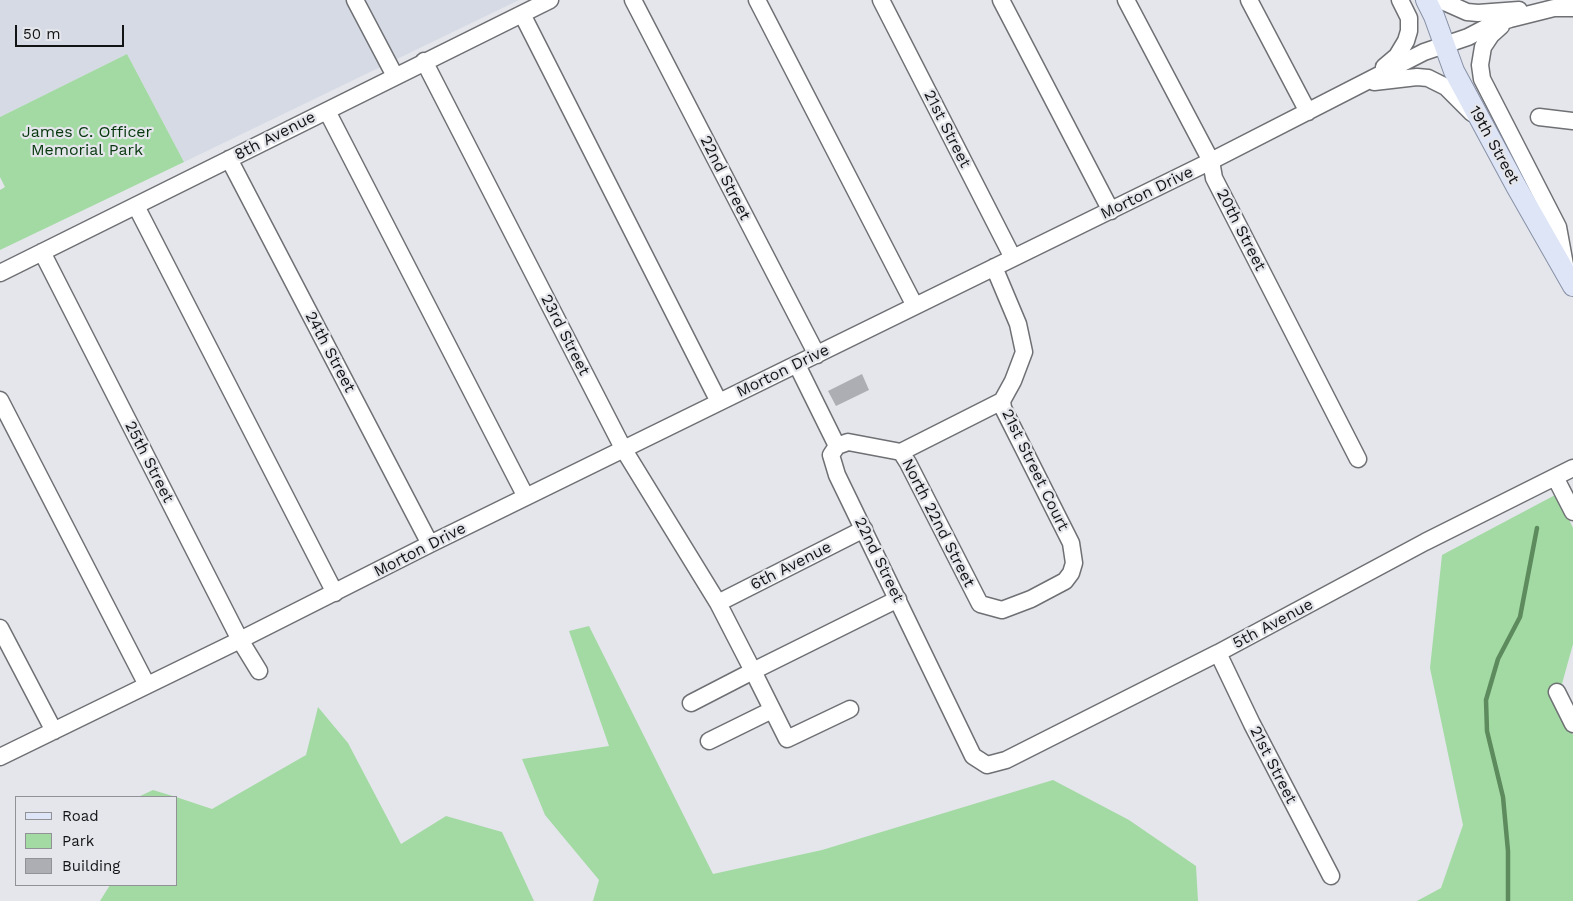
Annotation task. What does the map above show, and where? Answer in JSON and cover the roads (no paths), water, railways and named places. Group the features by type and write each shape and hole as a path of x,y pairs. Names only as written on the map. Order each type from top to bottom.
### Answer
{"main road":[{"name":"19th Street","path":"1426,0 1434,16 1454,71 1479,119 1570,278"}],"street":[{"path":"355,0 395,76"},
{"name":"8th Avenue","path":"0,273 550,0"},
{"name":"22nd Street","path":"633,0 817,355"},
{"path":"757,0 915,306"},
{"name":"21st Street","path":"881,0 1013,258"},
{"path":"1002,0 1111,211"},
{"name":"20th Street","path":"1126,0 1211,162 1214,178 1358,459"},
{"path":"1249,0 1308,112"},
{"path":"1368,81 1397,56 1406,41 1409,31 1409,18 1400,0"},
{"path":"1440,0 1467,12 1478,13 1554,8"},
{"name":"Morton Drive","path":"0,757 336,593 430,544 719,402 1211,162 1424,52 1445,46 1510,19 1554,8 1573,8"},
{"path":"522,14 719,402"},
{"path":"1510,19 1486,40 1481,55 1480,72 1518,152 1558,227 1570,278"},
{"name":"23rd Street","path":"424,61 624,450 718,603 787,740 850,709"},
{"path":"1368,81 1417,77 1428,78 1446,87 1479,119"},
{"path":"327,110 526,497"},
{"path":"1539,117 1573,121"},
{"name":"24th Street","path":"229,159 430,544"},
{"path":"136,206 336,593"},
{"name":"25th Street","path":"42,252 240,640 259,671"},
{"name":"21st Street Court","path":"994,267 1018,324 1024,352 1013,381 1002,401 1003,408 1074,552 1071,573 1065,581 1030,598"},
{"path":"797,365 837,446"},
{"path":"0,400 147,684"},
{"path":"901,452 1002,401"},
{"name":"North 22nd Street","path":"837,446 848,442 901,452 980,604 1002,610 1030,598"},
{"name":"22nd Street","path":"837,446 831,455 833,464 973,756"},
{"name":"5th Avenue","path":"973,756 987,765 1006,760 1218,653 1425,542 1573,468"},
{"path":"1555,477 1573,512"},
{"name":"6th Avenue","path":"718,603 864,529"},
{"path":"691,703 898,599"},
{"path":"0,628 54,731"},
{"name":"21st Street","path":"1218,653 1252,724 1331,876"},
{"path":"1557,692 1573,724"},
{"path":"709,741 772,710"}],"waterway":[{"path":"1508,901 1508,851 1503,797 1487,731 1486,700 1498,659 1520,617 1537,528"}],"park label":[{"name":"James C. Officer Memorial Park","path":"87,141"}]}
